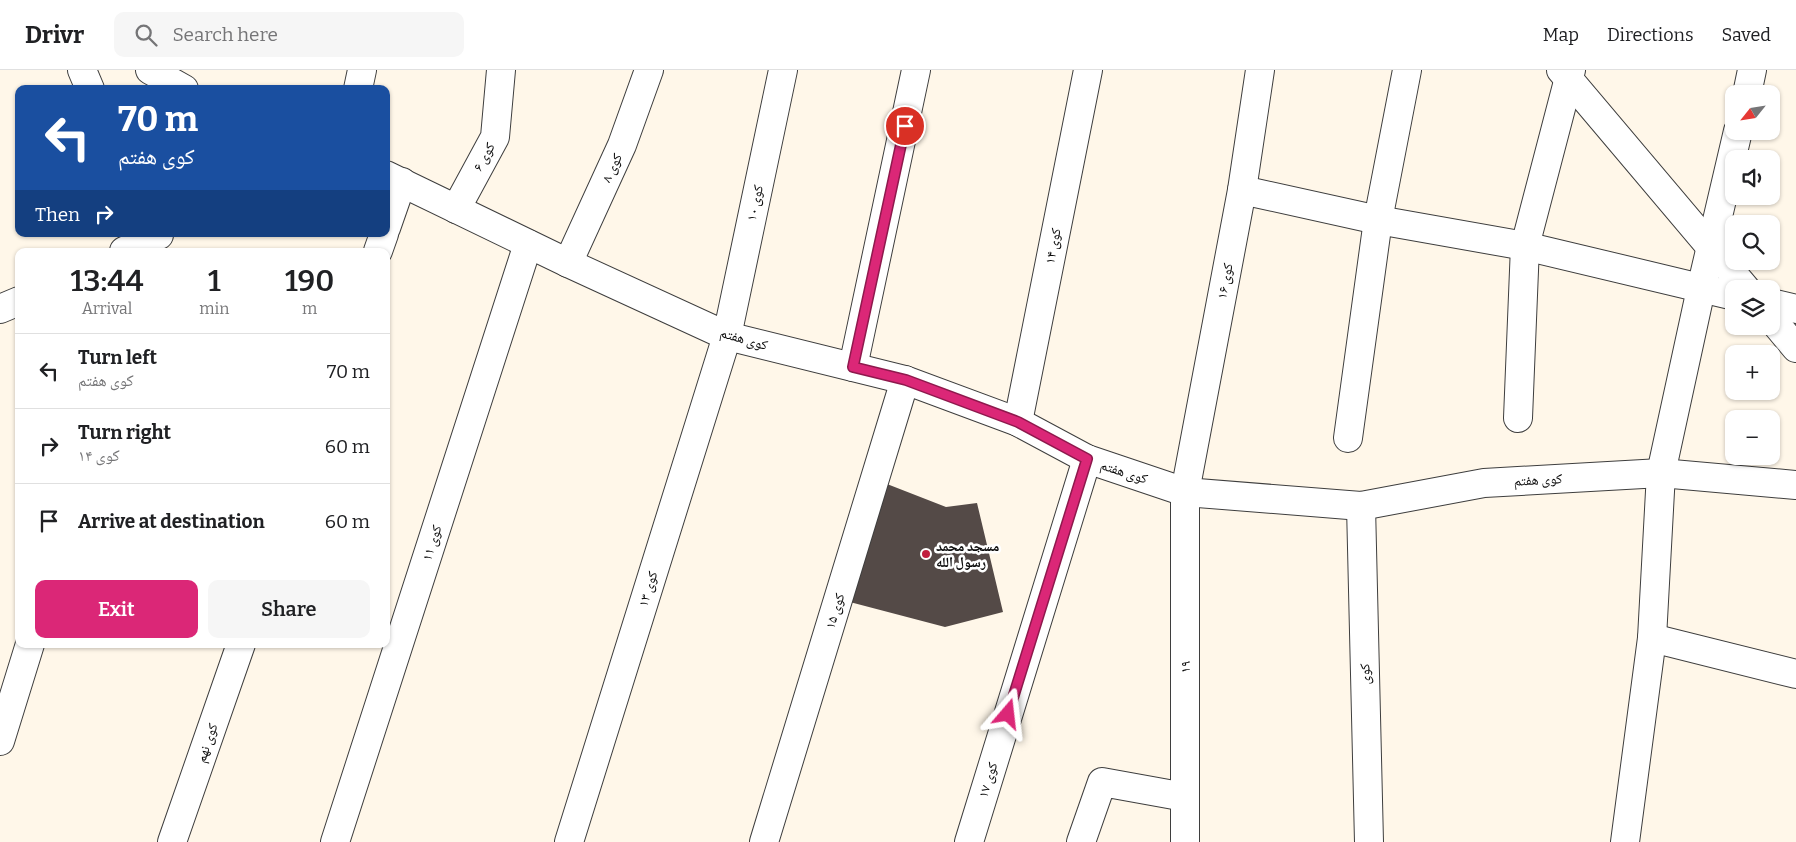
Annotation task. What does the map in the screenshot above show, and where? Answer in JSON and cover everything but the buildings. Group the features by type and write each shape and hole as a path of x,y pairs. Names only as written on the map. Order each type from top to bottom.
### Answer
{"street":[{"path":"82,70 88,85"},
{"path":"150,70 177,85"},
{"path":"359,85 362,70"},
{"name":"کوی ۶","path":"456,209 495,137 501,70"},
{"name":"کوی ۸","path":"568,263 622,145 648,70"},
{"name":"کوی ۱۰","path":"727,336 784,70"},
{"path":"853,367 916,70"},
{"name":"کوی ۱۴","path":"1018,422 1088,70"},
{"name":"کوی ۱۶","path":"1185,492 1242,190 1260,70"},
{"path":"1348,438 1378,220 1407,70"},
{"path":"1561,70 1738,280"},
{"path":"1518,418 1525,246 1571,70"},
{"path":"1749,85 1752,70"},
{"path":"1625,842 1652,638 1661,473 1736,140"},
{"path":"390,204 394,179"},
{"name":"کوی هفتم","path":"394,179 568,263 727,336 906,380 1018,422 1087,459 1185,492 1362,506 1484,483 1661,473 1796,485"},
{"path":"1242,190 1378,220 1525,246 1725,294"},
{"path":"132,248 158,238"},
{"name":"کوی ۱۱","path":"335,842 528,244"},
{"path":"0,309 15,303"},
{"path":"1780,305 1796,308"},
{"path":"1780,329 1796,348"},
{"name":"کوی ۱۳","path":"570,842 727,336"},
{"name":"کوی ۱۵","path":"764,842 906,380"},
{"name":"کوی ۱۷","path":"969,842 1087,459"},
{"name":"۱۹","path":"1185,492 1185,842"},
{"name":"کوی","path":"1362,506 1369,842"},
{"path":"1652,638 1796,674"},
{"path":"0,741 29,648"},
{"name":"کوی نهم","path":"172,842 240,648"},
{"path":"1081,842 1102,782 1185,797"}],"place":[{"name":"مسجد محمد رسول الله","path":"926,554"}],"route":[{"path":"905,126 853,367 906,380 1018,422 1087,459 1008,714"}]}
